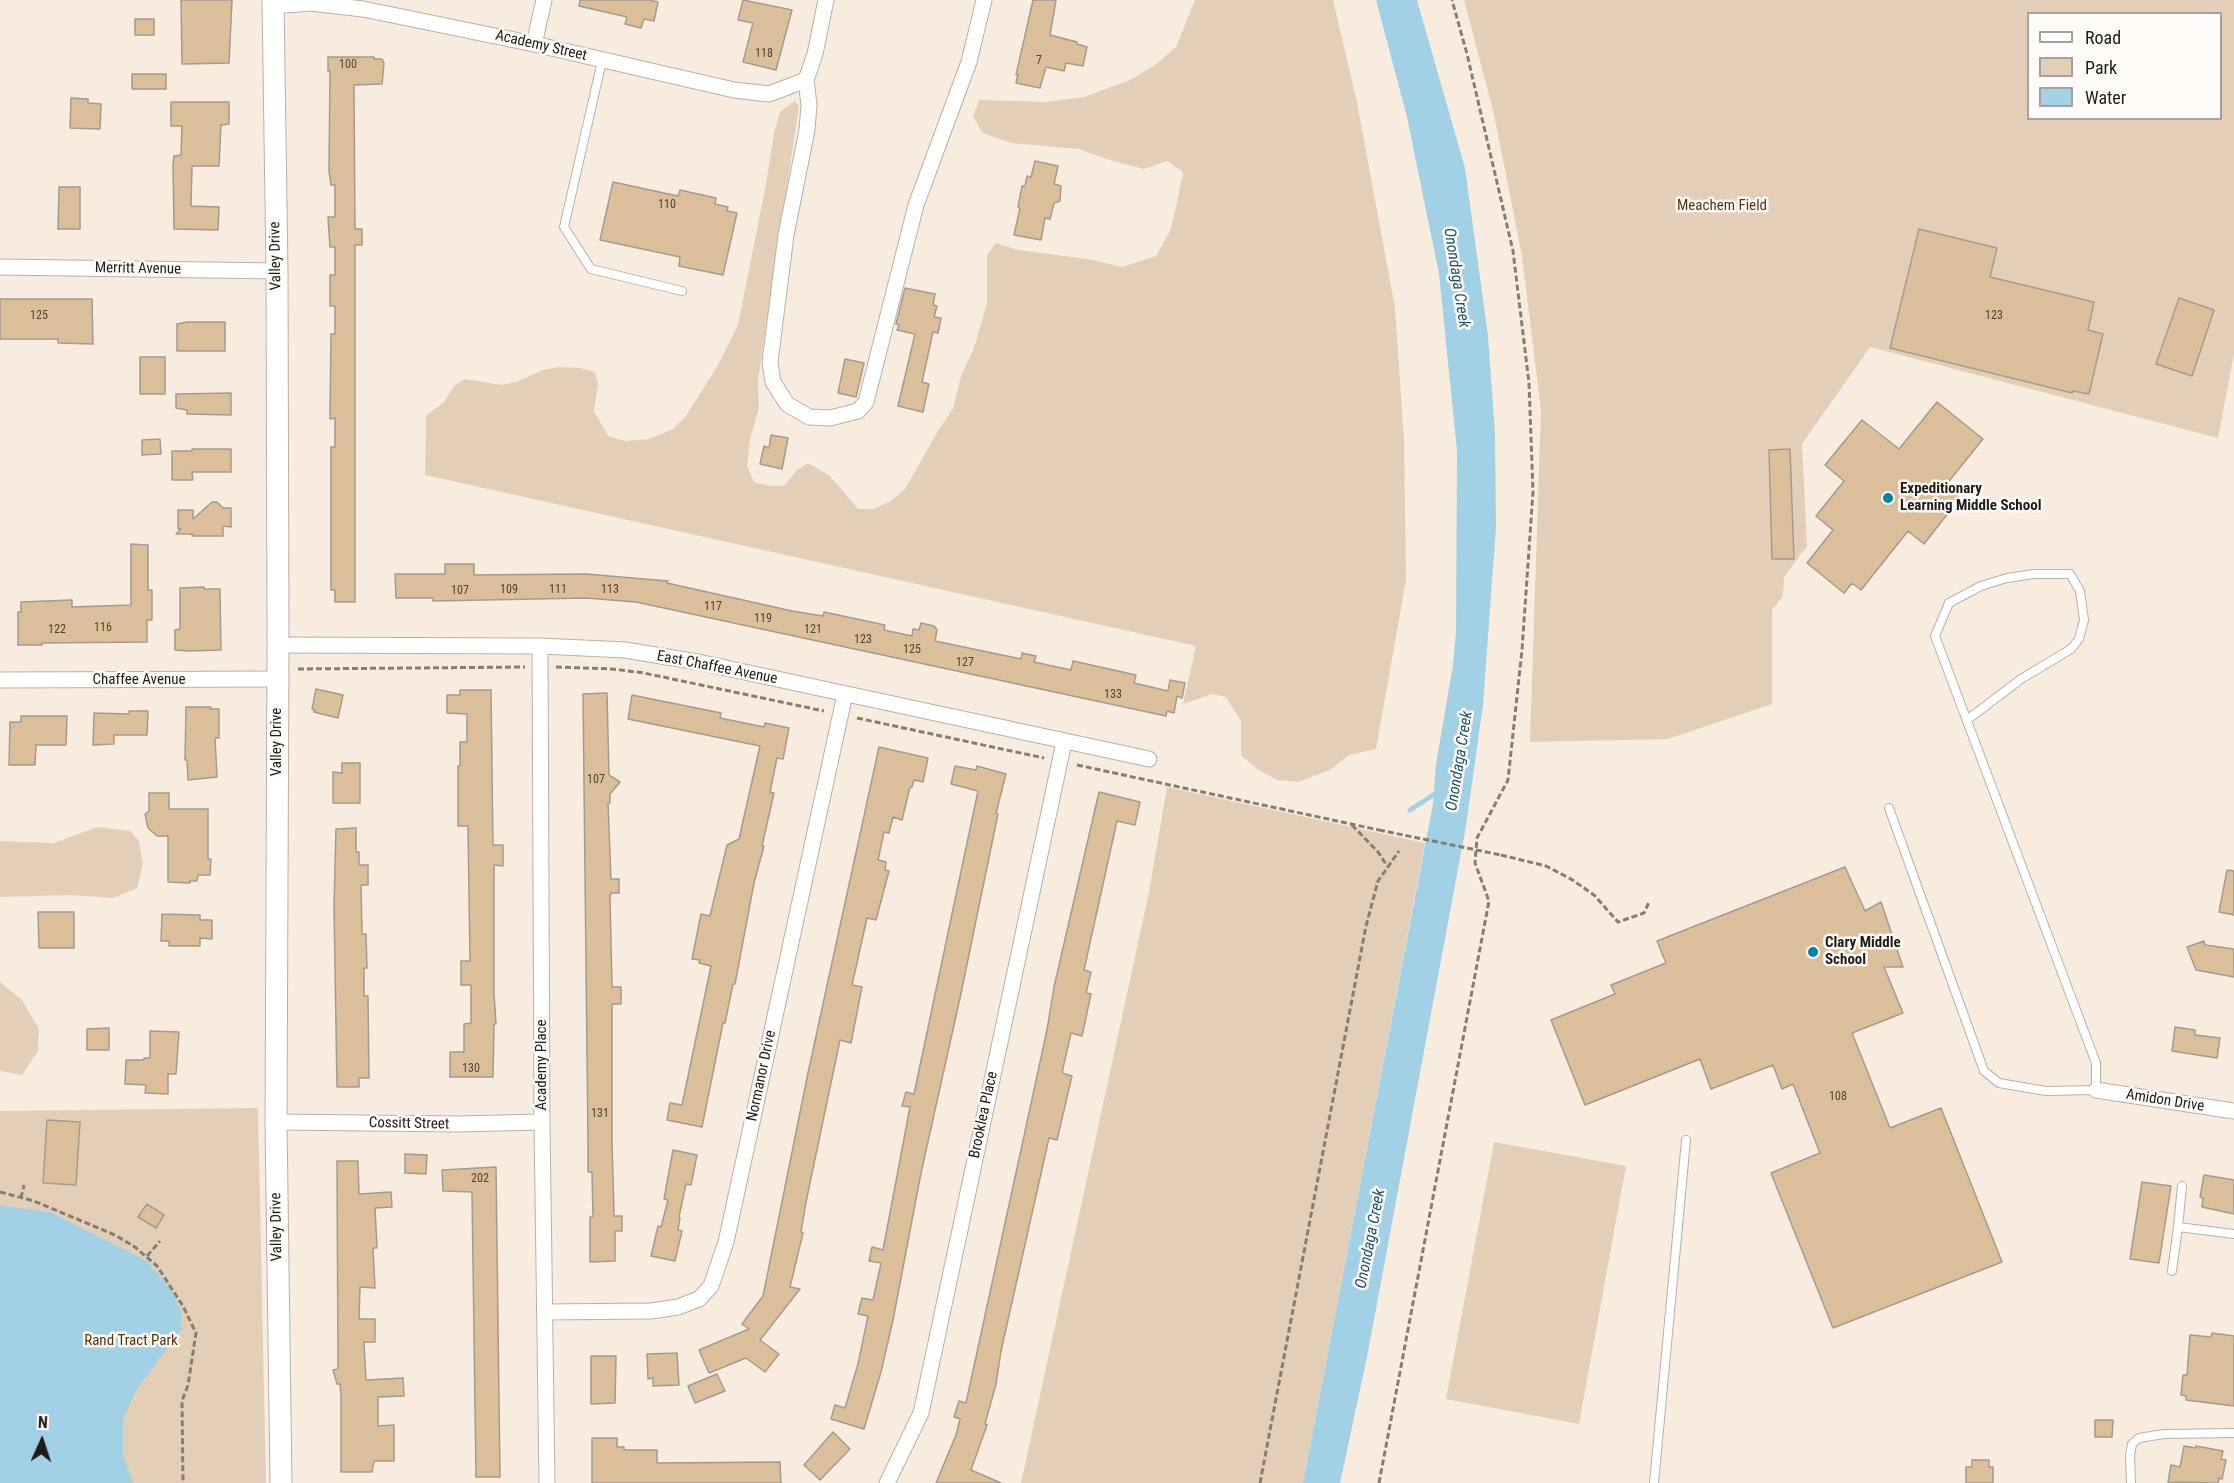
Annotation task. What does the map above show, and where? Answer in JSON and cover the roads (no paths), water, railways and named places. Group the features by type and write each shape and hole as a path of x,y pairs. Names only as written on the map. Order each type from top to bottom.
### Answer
{"main road":[{"name":"Valley Drive","path":"273,3 277,271 276,1122 281,1483"}],"street":[{"path":"534,44 544,0"},
{"path":"826,0 815,54 806,80 809,105 807,130 786,235 770,362 772,382 788,404 809,417 830,418 858,411 866,402 916,204 969,62 984,0"},
{"name":"Academy Street","path":"273,3 310,3 363,9 534,44 734,90 769,94 806,80"},
{"name":"Merritt Avenue","path":"0,267 277,271"},
{"name":"East Chaffee Avenue","path":"278,645 540,646 625,650 698,662 1149,759"},
{"name":"Academy Place","path":"540,646 547,1483"},
{"name":"Chaffee Avenue","path":"0,680 278,679"},
{"name":"Normanor Drive","path":"545,1312 651,1311 678,1307 699,1299 711,1286 726,1242 845,694"},
{"name":"Brooklea Place","path":"887,1483 921,1413 1064,742"},
{"name":"Amidon Drive","path":"2096,1090 2234,1112"},
{"name":"Cossitt Street","path":"276,1122 458,1124 543,1122"}],"lane":[{"path":"602,60 564,227 591,269 682,291"},
{"path":"1889,808 1984,1071 1999,1083 2046,1091 2096,1090 2096,1063 1935,636 1949,603 1981,586 2007,578 2034,574 2070,574 2080,591 2084,620 2079,639 2071,649 2021,680 1967,720"},
{"path":"1654,1483 1686,1140"},
{"path":"2172,1270 2182,1186"},
{"path":"2178,1227 2234,1234"},
{"path":"2131,1483 2130,1455 2132,1444 2139,1438 2164,1434 2234,1433"}],"water":[{"name":"Onondaga Creek","path":"1376,0 1417,0 1465,168 1488,336 1495,432 1496,527 1483,705 1466,826 1367,1357 1340,1483 1303,1483 1433,804 1436,764 1453,665 1456,631 1457,451 1439,274 1407,117"},
{"path":"0,1205 50,1212 147,1261 172,1291 181,1310 182,1329 136,1390 123,1419 123,1454 133,1483 0,1483"}],"waterway":[{"path":"1410,810 1433,795"}],"place":[{"name":"Expeditionary Learning Middle School","path":"1888,498"},
{"name":"Clary Middle School","path":"1813,952"}],"park label":[{"name":"Meachem Field","path":"1722,206"},
{"name":"Rand Tract Park","path":"131,1341"}]}
